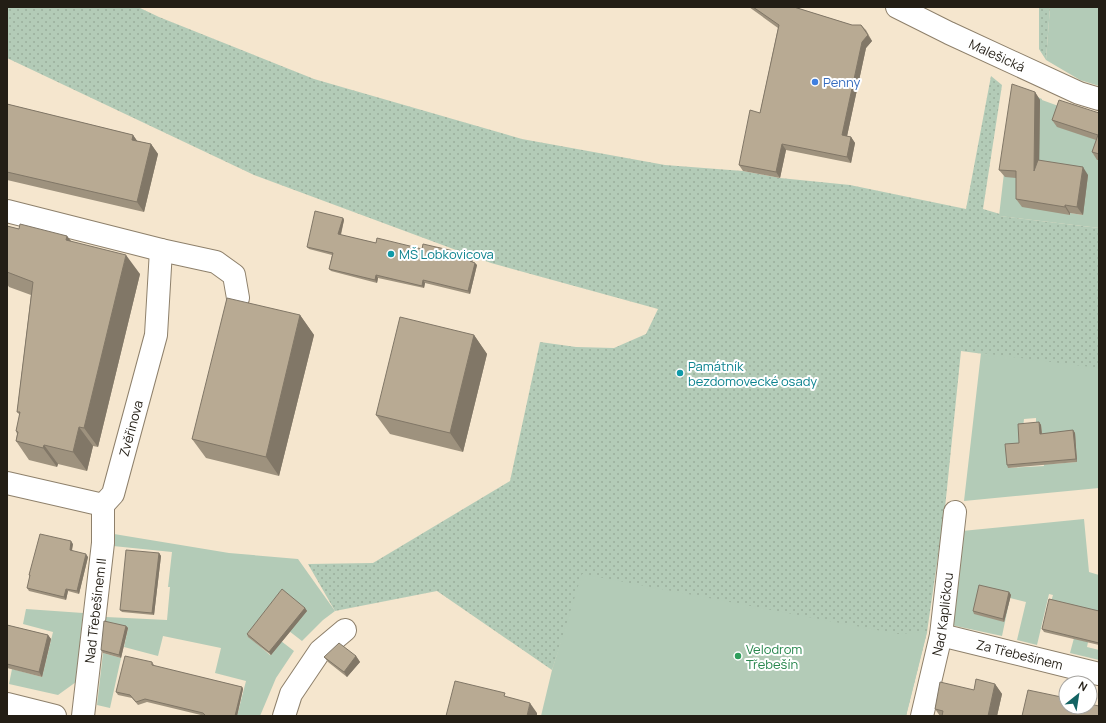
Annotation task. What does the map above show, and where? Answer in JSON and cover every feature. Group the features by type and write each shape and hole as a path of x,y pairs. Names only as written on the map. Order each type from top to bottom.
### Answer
{"street":[{"name":"Malešická","path":"905,9 1079,93 1099,99"},
{"path":"7,211 161,250 216,262 234,275 238,298"},
{"name":"Zvěřinova","path":"103,505 113,494 156,335 161,250"},
{"path":"7,483 103,505"},
{"name":"Nad Třebešínem II","path":"84,716 103,543 103,505"},
{"name":"Nad Kapličkou","path":"922,716 941,635 955,512"},
{"path":"284,716 291,694 320,651 345,630"},
{"name":"Za Třebešínem","path":"941,635 1099,674"},
{"path":"7,704 55,716"}],"green space":[{"path":"7,7 138,7 159,17 314,79 522,139 665,165 743,171 780,178 850,185 966,209 991,76 1002,85 983,209 1000,214 1000,216 1099,228 1099,369 961,351 945,508 927,632 906,716 561,643 552,670 437,591 335,611 308,564 373,563 510,481 540,342 576,347 614,348 646,334 658,309 491,263 254,175 7,58"},
{"path":"1039,7 1050,7 1046,60 1039,49"},
{"path":"1050,7 1099,7 1099,86 1080,80 1046,60"},
{"path":"1014,87 1064,108 1099,141 1099,228 999,216","holes":["1040,100 1038,167 1083,215 1070,213 1070,215 1022,178"]},
{"path":"981,353 1099,368 1099,488 964,501","holes":["1036,418 1036,425 1041,425 1044,466 1009,468 1021,445 1024,419","1049,436 1077,462 1052,464"]},
{"path":"1084,519 1089,572 1099,575 1099,613 1051,602 1053,595 1049,594 1037,645 1017,640 1026,602 1010,598 1002,636 951,625 962,531"},
{"path":"114,534 229,553 298,559 335,611 323,620 302,641 289,631 249,637 270,655 281,641 294,651 276,678 260,716 237,716 246,681 215,673 221,648 163,636 158,656 124,647 128,628 106,624 106,617 167,620 170,587 168,587 172,552 113,546"},
{"name":"Velodrom Třebešín","path":"582,574 898,634 927,632 906,716 541,716 552,670"},
{"path":"26,609 83,613 76,682 58,695 9,684 12,669 42,677 53,632 23,624"},
{"path":"1074,638 1088,642 1087,647 1099,650 1099,660 1070,653"},
{"path":"103,653 121,658 110,708 97,705"}],"building":[{"name":"Penny","path":"753,7 794,7 852,25 861,25 868,35 862,42 842,135 851,137 847,157 782,144 776,172 739,165 750,110 760,113 779,25"},
{"path":"1012,84 1035,92 1034,171 1038,160 1083,167 1077,207 1065,205 1065,207 1016,199 1016,171 999,170"},
{"path":"1059,100 1099,113 1099,154 1092,152 1098,135 1052,120"},
{"path":"7,104 133,135 132,140 151,144 137,202 7,172"},
{"name":"MŠ Lobkovicova","path":"315,211 343,218 338,234 376,243 377,238 422,249 423,244 471,255 470,261 475,263 468,291 423,280 422,286 376,275 375,280 329,269 333,253 307,247"},
{"path":"20,224 67,236 66,240 126,255 84,428 79,427 73,452 44,445 43,448 16,441 18,432 16,431 20,412 17,412 33,282 7,272 7,226 19,229"},
{"path":"227,298 300,315 266,457 192,439"},
{"path":"400,317 474,335 450,433 376,415"},
{"path":"1039,422 1040,434 1073,430 1076,459 1007,465 1005,444 1019,443 1018,424"},
{"path":"40,534 71,541 70,550 86,554 77,591 66,589 64,597 27,588"},
{"path":"126,550 159,553 152,613 120,610"},
{"path":"979,585 1009,592 1003,619 973,611"},
{"path":"282,589 305,608 269,652 247,634"},
{"path":"1049,599 1099,611 1099,643 1042,629"},
{"path":"104,621 126,626 119,655 101,650"},
{"path":"7,625 48,635 39,672 7,664"},
{"path":"339,643 356,656 344,672 324,657"},
{"path":"125,656 152,662 152,665 242,687 235,716 206,716 203,713 145,699 136,702 130,695 116,692"},
{"path":"976,679 995,684 988,716 942,716 943,711 935,709 940,682 974,690"},
{"path":"455,681 505,693 504,696 530,703 527,716 446,716"},
{"path":"1028,690 1058,696 1058,715 1098,715 1099,706 1099,716 1022,716"}],"place":[{"name":"Penny","path":"815,82"},
{"name":"MŠ Lobkovicova","path":"391,254"},
{"name":"Památník bezdomovecké osady","path":"680,373"},
{"name":"Velodrom Třebešín","path":"738,656"}]}
